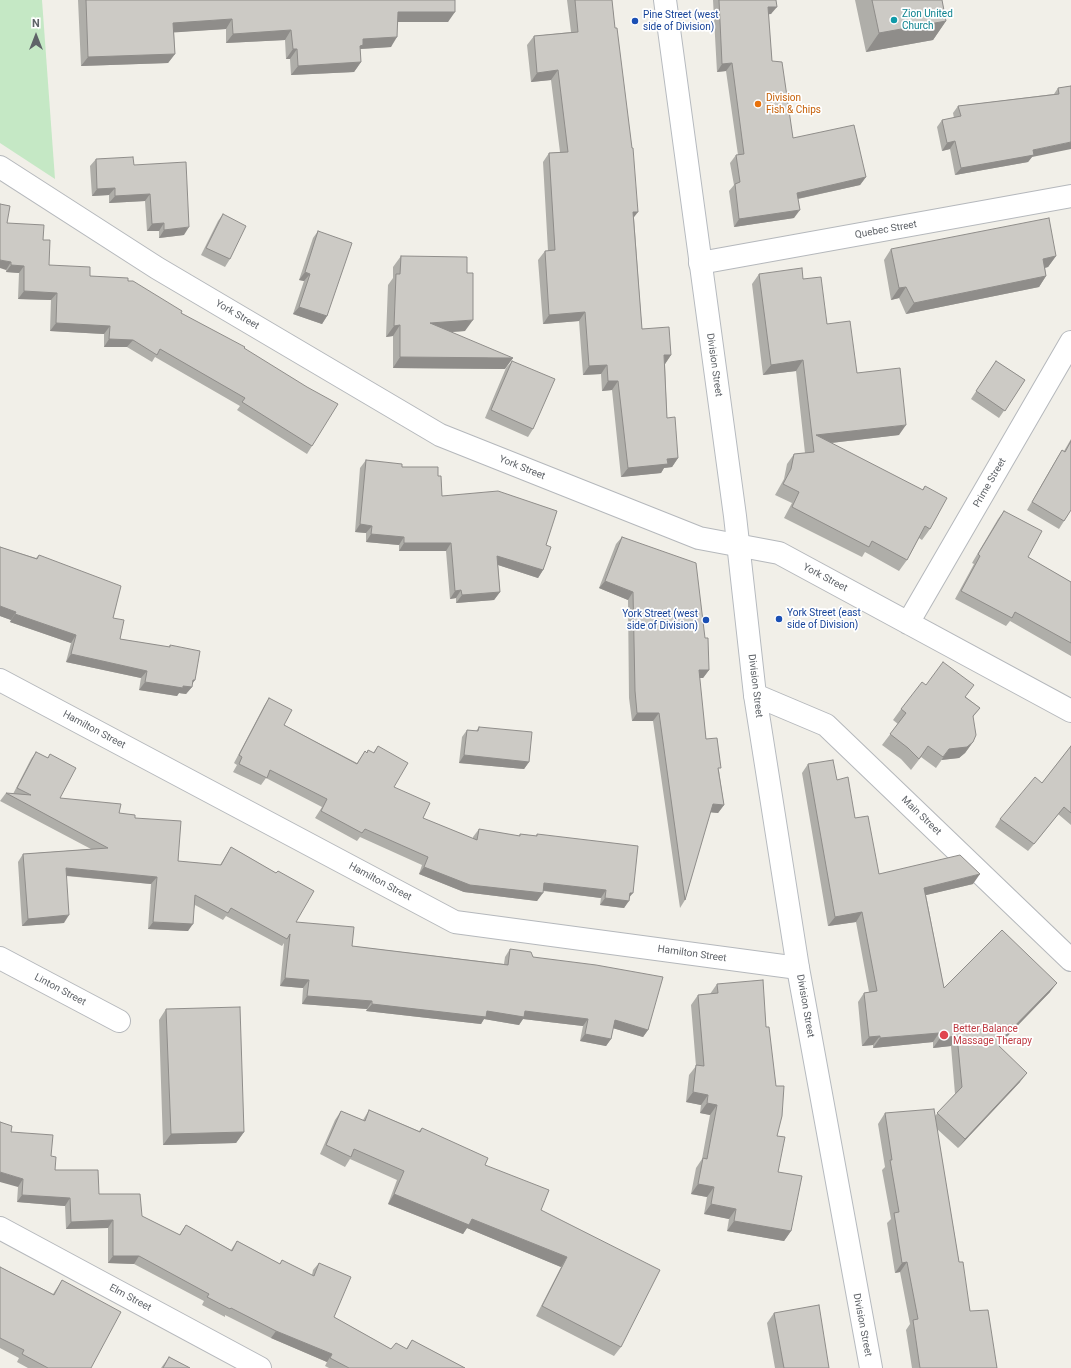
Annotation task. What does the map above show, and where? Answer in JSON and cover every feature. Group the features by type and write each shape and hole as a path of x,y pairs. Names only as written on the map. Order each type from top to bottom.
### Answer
{"street":[{"name":"Division Street","path":"665,0 738,546 755,695 798,968 870,1368"},
{"name":"York Street","path":"0,167 157,268 440,435 699,538 779,553 1071,711"},
{"name":"Quebec Street","path":"700,263 1071,196"},
{"name":"Prime Street","path":"908,623 1071,342"},
{"name":"Hamilton Street","path":"0,680 455,922 798,968"},
{"name":"Main Street","path":"755,695 826,725 1071,960"},
{"name":"Linton Street","path":"0,958 119,1021"},
{"name":"Elm Street","path":"0,1228 260,1368"}],"green space":[{"path":"0,0 42,0 55,179 0,143"}],"building":[{"path":"86,0 455,0 455,12 398,12 397,37 363,39 363,45 360,46 361,62 298,66 297,49 293,49 291,30 233,34 232,19 173,23 175,54 88,57"},
{"path":"575,0 612,0 633,148 638,212 633,212 642,329 669,327 671,355 664,355 667,418 675,417 678,458 667,459 668,464 628,468 618,381 608,381 607,365 589,366 585,312 549,315 545,251 555,250 549,153 568,152 558,70 537,73 534,36 578,32"},
{"path":"719,0 776,0 777,7 768,7 772,61 782,62 793,138 854,125 866,177 797,193 800,210 739,219 735,184 740,182 736,155 744,154 732,63 722,64"},
{"path":"872,0 942,0 946,21 879,33"},
{"path":"1071,86 1071,142 1033,150 1034,155 961,168 955,141 947,143 942,120 961,116 958,106 1059,94 1058,88"},
{"path":"133,157 134,165 186,162 189,227 164,230 164,223 152,224 150,194 115,196 115,188 97,189 96,159"},
{"path":"0,204 10,206 7,223 44,225 43,240 50,240 49,265 90,267 90,276 128,278 128,281 133,281 182,311 181,313 245,347 244,348 307,387 338,404 312,446 242,402 245,398 160,349 157,355 133,340 109,339 110,326 56,323 57,293 24,291 24,266 11,265 11,262 0,260"},
{"path":"223,214 246,226 230,259 206,248"},
{"path":"1049,218 1056,256 1043,259 1046,276 914,303 906,287 899,288 891,249"},
{"path":"318,231 352,243 327,316 299,307 310,274 305,272"},
{"path":"401,256 467,257 467,273 473,273 473,320 430,323 513,358 400,357 400,325 394,326 396,274 400,274"},
{"path":"802,268 803,279 821,277 827,324 850,321 857,373 900,368 906,425 816,435 923,490 925,486 947,498 930,529 925,526 907,560 872,541 869,547 792,507 799,492 783,484 791,469 794,454 814,452 803,360 771,365 759,274"},
{"path":"512,361 555,379 533,429 491,410"},
{"path":"996,361 1025,380 1005,411 976,391"},
{"path":"1071,441 1071,510 1064,521 1032,502 1062,450 1065,452"},
{"path":"366,460 402,464 402,467 438,467 438,476 441,476 442,496 498,491 557,511 546,545 551,547 543,570 497,556 500,592 462,595 461,590 455,591 451,543 404,543 404,537 371,534 372,526 360,524"},
{"path":"1004,511 1042,531 1028,557 1071,582 1071,643 1015,612 1012,618 961,591 980,556 978,554"},
{"path":"622,537 696,563 705,638 708,638 709,670 699,670 706,739 717,738 721,768 718,768 724,805 713,804 685,900 659,713 637,713 635,691 633,592 605,581"},
{"path":"0,547 37,559 39,555 121,586 113,618 124,620 120,639 170,647 170,645 200,651 195,680 193,680 192,687 183,686 183,688 145,682 147,671 71,654 76,635 15,614 16,612 0,606"},
{"path":"943,662 974,685 965,697 980,708 973,716 976,735 973,742 967,747 949,749 943,757 928,746 919,759 890,734 906,713 901,709 922,682 926,685"},
{"path":"269,698 292,710 284,725 357,764 365,751 367,753 368,750 374,753 378,746 408,763 394,787 430,803 423,818 477,840 479,829 520,836 520,834 537,836 537,834 638,846 633,893 630,893 629,901 605,898 606,890 544,883 543,893 470,885 424,867 428,857 365,829 362,833 321,811 327,799 270,770 267,778 239,764 242,757 239,755"},
{"path":"479,727 532,732 529,762 464,755 467,730 478,731"},
{"path":"1071,746 1071,813 1064,807 1034,844 1000,819 1035,777 1042,783"},
{"path":"36,752 48,758 50,754 76,768 60,798 121,804 119,813 135,815 135,818 181,821 178,861 221,865 231,847 276,873 278,871 314,891 296,922 354,927 352,946 508,965 510,949 531,952 533,957 596,965 663,977 648,1030 615,1020 611,1039 585,1034 588,1019 525,1011 524,1017 487,1011 486,1017 372,1004 372,1001 307,996 309,980 285,978 290,934 287,939 231,908 228,913 195,895 193,924 153,922 157,877 66,868 69,915 28,919 23,854 108,848 6,793 31,795 17,788"},
{"path":"833,760 837,780 848,777 855,818 868,816 879,874 960,855 980,874 924,888 944,988 1002,930 1057,983 997,1044 1027,1073 965,1139 937,1113 962,1087 957,1036 940,1038 939,1033 880,1038 880,1036 869,1037 864,993 877,991 862,912 835,917 808,764"},
{"path":"763,980 766,1027 769,1027 776,1086 784,1086 782,1116 777,1136 785,1137 778,1172 802,1176 791,1231 734,1221 736,1209 711,1204 714,1187 698,1184 703,1158 707,1159 717,1105 707,1103 708,1095 693,1092 696,1065 704,1066 698,995 718,993 717,984"},
{"path":"240,1007 244,1132 171,1134 166,1009"},
{"path":"934,1109 959,1262 963,1262 970,1311 988,1310 997,1368 920,1368 913,1320 918,1319 907,1262 902,1263 894,1213 899,1212 890,1160 892,1160 885,1113"},
{"path":"369,1110 420,1132 422,1128 488,1158 485,1165 549,1190 541,1210 660,1270 621,1347 542,1306 567,1257 472,1219 469,1225 394,1194 404,1171 354,1149 351,1157 326,1145 341,1111 365,1121"},
{"path":"0,1122 12,1126 11,1132 53,1135 51,1156 56,1157 55,1170 98,1170 99,1194 140,1194 142,1216 180,1235 186,1225 232,1251 237,1241 280,1264 282,1260 314,1276 319,1263 351,1277 334,1317 391,1349 396,1343 407,1349 412,1340 465,1368 349,1368 330,1358 332,1354 276,1331 231,1308 230,1309 207,1297 209,1294 139,1256 113,1256 113,1220 71,1222 70,1198 22,1195 23,1179 0,1172"},
{"path":"0,1267 54,1295 62,1280 121,1312 91,1368 48,1368 22,1354 24,1350 0,1338"},
{"path":"819,1305 829,1368 784,1368 774,1313"},
{"path":"169,1357 190,1368 163,1368"}],"place":[{"name":"Zion United Church","path":"894,20"},
{"name":"Pine Street (west side of Division)","path":"635,21"},
{"name":"Division Fish & Chips","path":"758,104"},
{"name":"York Street (east side of Division)","path":"779,619"},
{"name":"York Street (west side of Division)","path":"706,620"},
{"name":"Better Balance Massage Therapy","path":"944,1035"}]}
